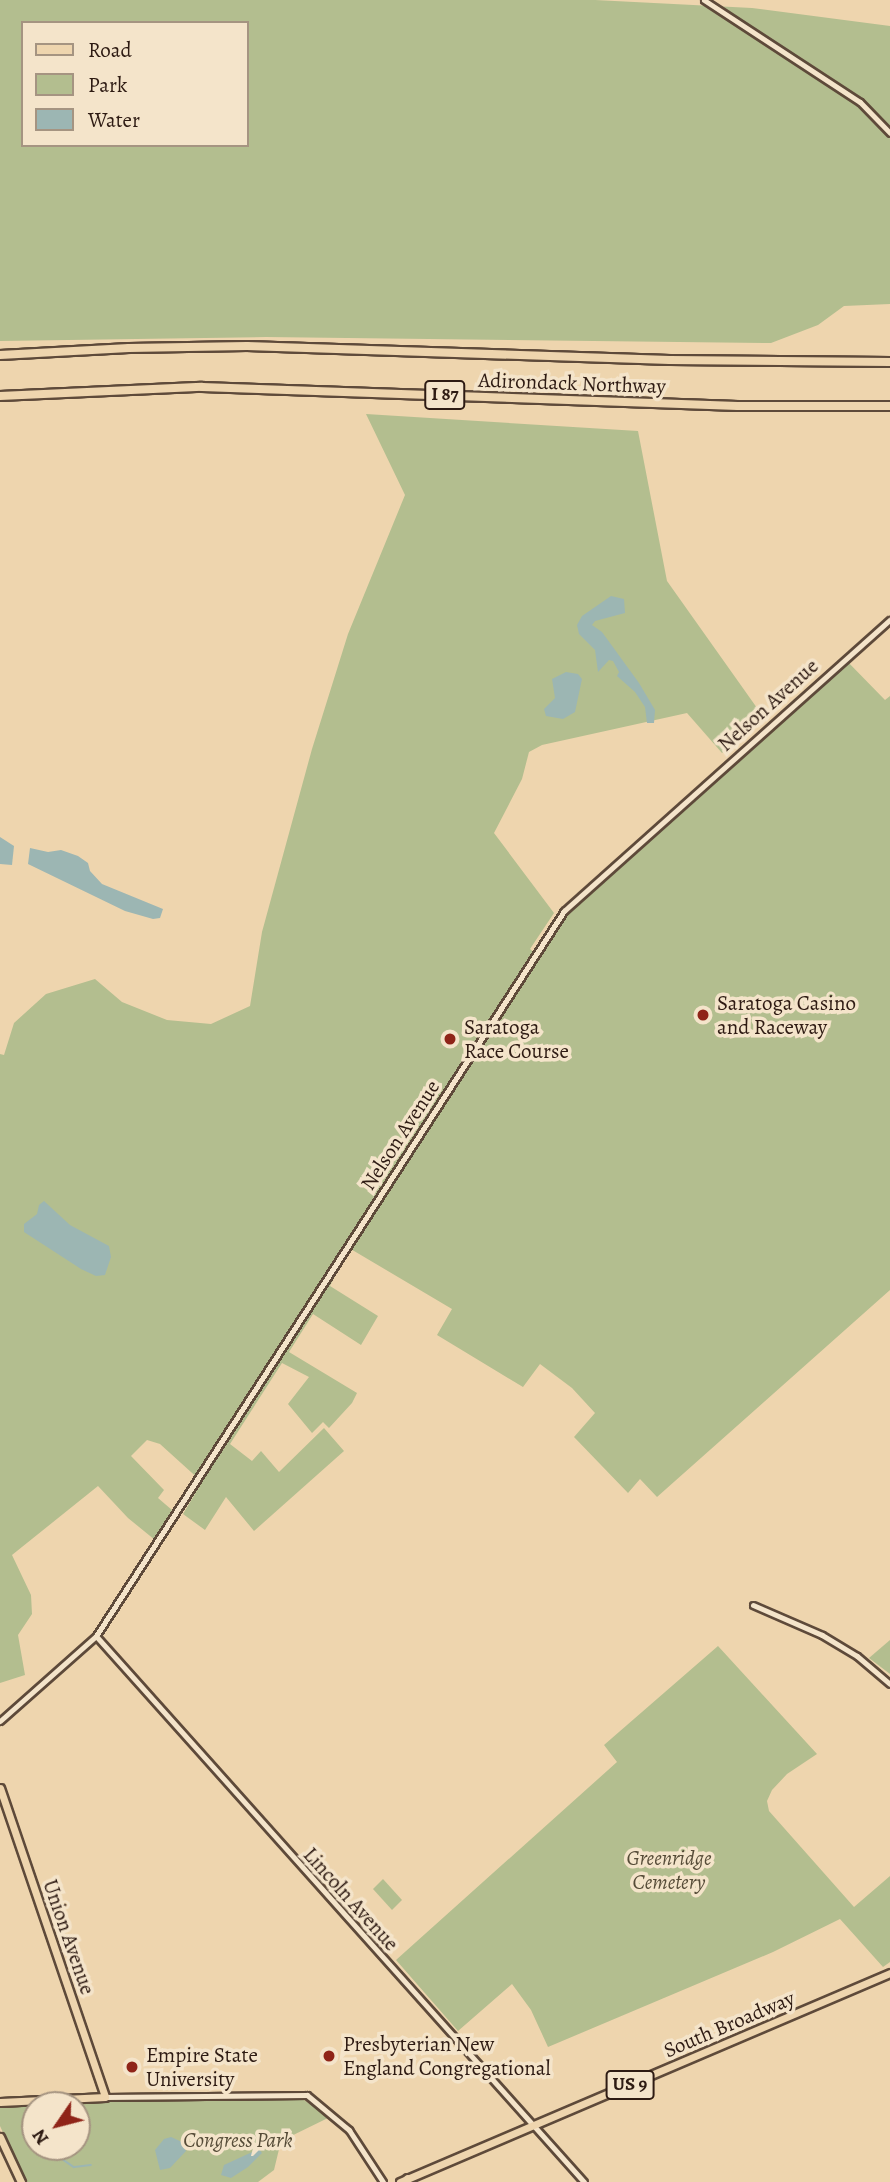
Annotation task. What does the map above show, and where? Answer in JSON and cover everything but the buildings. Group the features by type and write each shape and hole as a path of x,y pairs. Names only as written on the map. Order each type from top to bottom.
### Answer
{"highway":[{"name":"Adirondack Northway","path":"0,355 129,348 247,346 670,360 890,362"},
{"name":"Adirondack Northway","path":"0,396 202,387 738,407 890,406"}],"main road":[{"name":"Union Avenue","path":"0,1788 105,2097"},
{"name":"South Broadway","path":"877,1978 890,1966"},
{"name":"South Broadway","path":"404,2181 890,1973"},
{"path":"3,2104 105,2097"},
{"path":"0,2137 21,2182"}],"street":[{"path":"704,0 860,102 890,133"},
{"name":"Nelson Avenue","path":"0,1721 96,1636 554,924 714,774 890,620"},
{"path":"753,1605 846,1649 890,1684"},
{"name":"Lincoln Avenue","path":"96,1636 584,2182"},
{"path":"105,2097 307,2095 349,2130 383,2182"}],"green space":[{"path":"0,0 595,0 752,8 890,26 890,304 844,306 818,325 771,343 266,337 0,341"},
{"name":"Saratoga Race Course","path":"366,414 638,431 667,581 762,715 722,753 687,713 542,745 529,752 522,779 494,833 554,913 530,949 536,954 564,911 844,658 885,700 890,696 890,1290 657,1497 640,1479 628,1493 574,1437 595,1413 572,1388 540,1364 523,1387 437,1335 452,1309 349,1248 330,1286 378,1316 361,1345 313,1314 289,1352 357,1393 352,1403 329,1428 323,1422 312,1433 288,1404 309,1377 282,1363 230,1444 252,1461 261,1451 279,1472 324,1428 344,1451 254,1531 226,1497 205,1530 183,1514 202,1482 160,1444 147,1440 131,1456 164,1490 158,1498 172,1510 155,1540 128,1518 98,1486 12,1555 31,1595 32,1614 18,1635 25,1675 0,1683 0,1054 4,1055 14,1023 46,994 95,979 122,1002 167,1020 211,1024 250,1006 262,932 312,749 348,634 405,495"},
{"path":"890,1640 890,1674 869,1658"},
{"name":"Greenridge Cemetery","path":"718,1646 817,1754 787,1774 772,1790 767,1801 769,1811 854,1907 890,1876 890,1962 883,1967 840,1919 773,1952 548,2047 531,2010 512,1984 458,2031 396,1960 617,1762 604,1745"},
{"path":"383,1879 402,1900 392,1910 373,1889"},
{"name":"Congress Park","path":"282,2097 304,2100 330,2117 281,2141 274,2170 258,2182 26,2182 0,2126 0,2108 21,2105 21,2161 91,2161 91,2103"}],"water":[{"path":"611,596 624,599 625,613 595,621 592,625 602,632 639,683 655,710 654,723 647,723 645,707 635,692 617,676 619,672 613,661 609,660 598,672 595,650 579,634 577,625 582,616"},
{"path":"566,672 578,674 582,679 575,712 563,719 546,716 544,709 555,698 552,679"},
{"path":"0,837 14,846 12,865 0,864"},
{"path":"30,848 48,852 61,850 78,856 88,863 90,871 102,884 163,909 160,918 153,919 125,911 28,864"},
{"path":"44,1201 70,1225 109,1246 111,1257 105,1275 96,1276 81,1269 24,1232 24,1224 37,1214 39,1205"},
{"path":"171,2137 182,2142 186,2151 170,2168 160,2170 155,2150 164,2139"},
{"path":"259,2149 262,2153 248,2167 231,2178 221,2175 224,2165"}],"waterway":[{"path":"65,2161 74,2167 91,2165"}],"place":[{"name":"Saratoga Casino and Raceway","path":"703,1015"},
{"name":"Saratoga Race Course","path":"450,1039"},
{"name":"Presbyterian New England Congregational","path":"329,2056"},
{"name":"Empire State University","path":"132,2067"}]}
